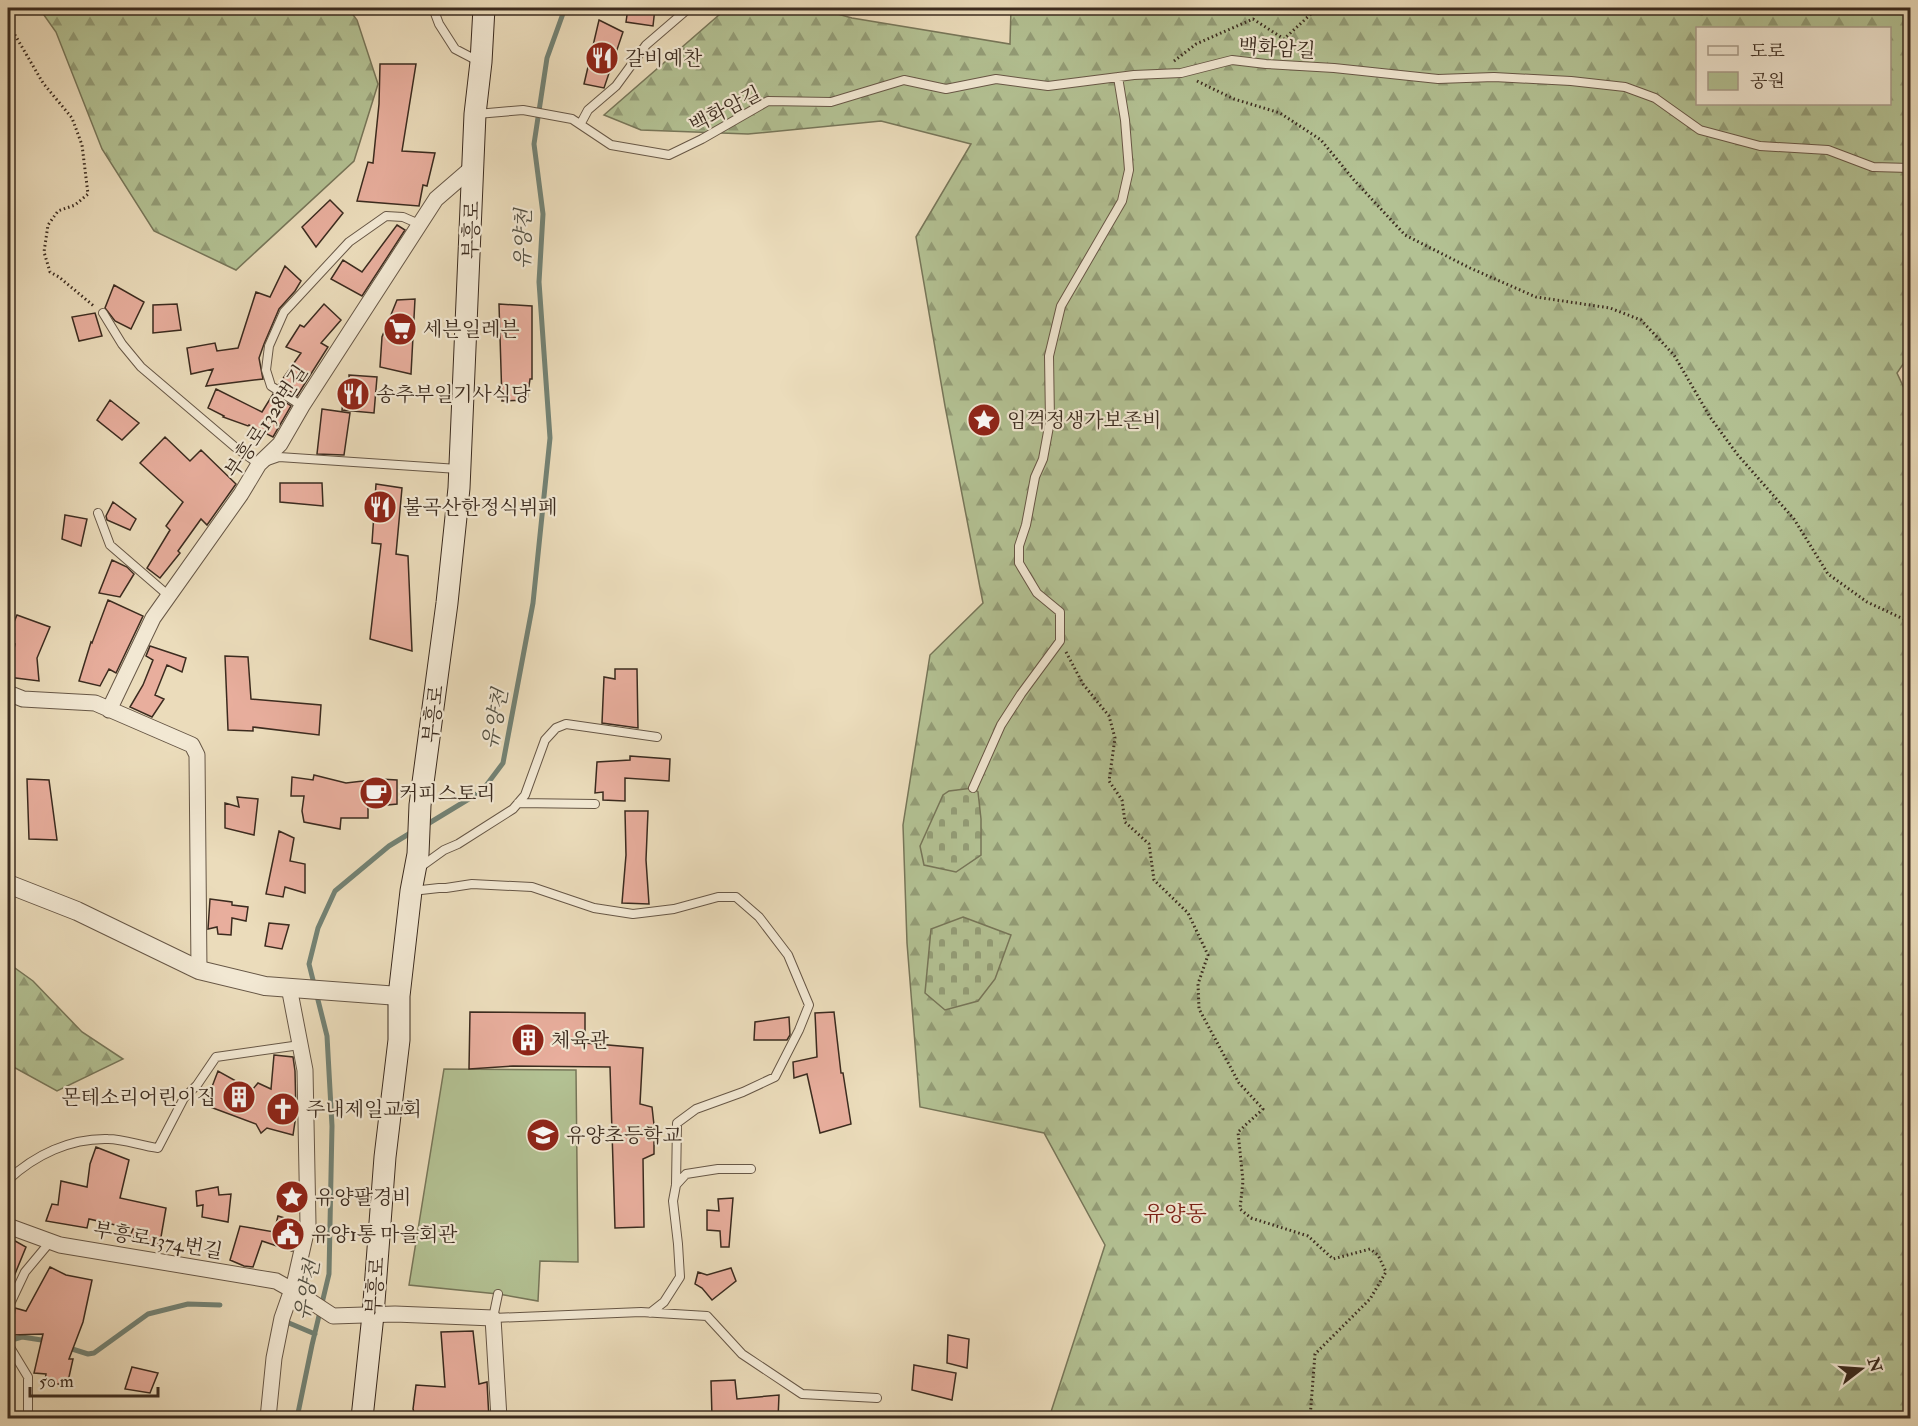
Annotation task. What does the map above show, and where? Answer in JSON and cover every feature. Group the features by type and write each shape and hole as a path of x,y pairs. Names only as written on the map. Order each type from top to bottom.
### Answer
{"main road":[{"name":"부흥로","path":"362,1419 373,1315 385,1157 399,1040 399,996 411,891 417,862 420,805 447,603 461,470 475,114 484,8"}],"street":[{"name":"부흥로1328번길","path":"109,710 153,618 241,494 259,464 280,444 302,406 436,199 473,167"},
{"path":"8,693 23,699 95,703 192,745 197,755 199,970"},
{"path":"8,884 76,911 199,970 265,986 399,996"},
{"path":"268,1419 274,1358 282,1318 296,1292 308,1224 305,1070 300,1044 295,988"},
{"name":"부흥로1374번길","path":"8,1226 60,1245 276,1281 333,1316 373,1315"},
{"path":"373,1315 493,1318 499,1419"}],"lane":[{"path":"433,8 439,24 455,49 481,63"},
{"path":"581,123 588,110 616,87 646,45 689,8"},
{"name":"백화암길","path":"475,114 523,110 572,119 611,145 669,155 768,101 831,102 904,80 946,89 996,79 1048,86 1118,77 1181,73 1232,60 1438,80 1494,77 1625,87 1655,98 1700,130 1760,146 1828,150 1874,167 1911,168"},
{"path":"974,788 1001,725 1060,641 1060,612 1037,592 1025,573 1019,563 1019,546 1026,525 1035,477 1043,459 1050,421 1049,356 1061,306 1122,201 1129,170 1125,120 1118,77"},
{"path":"302,406 271,386 267,370 269,346 284,312 349,242 386,216 403,217 419,224"},
{"path":"103,314 122,344 141,367 235,447 259,464 279,457 461,470"},
{"path":"98,513 110,545 169,596"},
{"path":"417,862 458,844 513,809 525,795 545,740 556,728 566,724 657,738"},
{"path":"518,803 595,804"},
{"path":"411,891 472,884 532,887 594,908 633,914 674,909 718,897 736,897 759,917 788,955 809,1005 775,1077 743,1092 696,1109 677,1123 676,1185 673,1201 680,1277 664,1302 650,1312"},
{"path":"8,1180 18,1170 34,1160 69,1143 109,1139 158,1148 184,1098 197,1085 216,1057 300,1044"},
{"path":"676,1185 686,1174 718,1169 752,1169"},
{"path":"8,1308 25,1272 50,1241"},
{"path":"498,1294 493,1318 650,1312 707,1316 742,1354 802,1394 878,1398"},
{"path":"8,1344 28,1377 28,1419"}],"path":[{"path":"1302,8 1312,13 1284,39 1253,19 1196,44 1172,62 1181,73 1234,99 1281,112 1321,140 1405,235 1470,268 1536,297 1610,308 1641,320 1674,355 1710,417 1737,454 1794,519 1828,574 1867,602 1911,622"},
{"path":"8,23 44,83 72,118 82,145 88,194 75,205 58,211 48,225 44,252 50,273 103,314"},
{"path":"1060,641 1083,684 1108,717 1114,738 1109,782 1122,800 1125,822 1149,844 1154,880 1188,913 1208,955 1198,984 1199,1009 1239,1083 1263,1109 1238,1132 1243,1181 1240,1209 1251,1218 1308,1236 1333,1259 1370,1249 1378,1255 1386,1272 1370,1299 1316,1354 1310,1419"}],"green space":[{"path":"39,8 348,8 357,20 378,84 354,161 236,270 154,231 102,149 56,32"},
{"path":"727,8 816,8 852,18 1010,44 1011,8 1667,8 1702,15 1704,8 1910,8 1910,354 1897,373 1910,401 1910,1418 1049,1418 1105,1245 1044,1133 920,1107 907,943 903,825 930,655 983,603 945,406 916,237 971,144 881,121 748,134 641,130 604,115"},
{"path":"973,788 978,792 981,855 956,872 924,865 920,846 943,795 949,791"},
{"path":"963,917 1011,935 995,979 978,1001 945,1010 925,993 931,929"},
{"path":"8,963 33,981 82,1032 123,1059 57,1091 8,1064"},
{"path":"444,1069 576,1070 578,1262 540,1261 538,1301 498,1294 409,1285"}],"building":[{"path":"628,8 655,8 653,26 626,22"},
{"name":"갈비예찬","path":"599,20 623,32 604,88 584,84"},
{"path":"380,64 416,64 402,151 435,153 427,186 423,185 419,206 357,201 368,162 373,163 379,104"},
{"path":"330,200 343,213 316,247 302,227"},
{"path":"397,225 405,230 362,296 331,279 343,260 362,272"},
{"path":"285,266 301,281 279,309 264,344 259,358 263,379 206,386 213,369 191,374 187,348 215,343 217,351 238,348 256,292 270,297"},
{"path":"114,285 144,302 131,329 115,321 105,308"},
{"path":"415,299 411,374 380,367 382,337 397,300"},
{"path":"177,304 181,330 153,333 153,305"},
{"path":"324,304 341,320 321,343 328,347 297,396 279,384 301,353 286,347 300,325 304,327"},
{"path":"499,304 532,306 532,379 530,379 527,400 502,401"},
{"path":"95,313 102,336 79,341 72,317"},
{"path":"349,375 377,377 374,413 342,410 344,392 350,392"},
{"path":"216,389 262,412 273,394 291,406 273,437 249,425 223,417 208,408"},
{"path":"110,400 139,423 122,440 97,420"},
{"path":"322,409 350,413 344,455 317,454"},
{"path":"165,437 190,461 201,450 236,484 207,525 201,519 178,551 180,553 160,578 147,568 170,530 166,526 183,502 140,463"},
{"path":"280,483 322,483 323,506 280,502"},
{"path":"376,484 402,488 396,554 408,556 412,651 370,639 381,544 372,543"},
{"path":"113,502 136,519 130,530 107,520 106,516"},
{"path":"65,515 87,519 81,546 62,539"},
{"path":"112,560 127,567 134,574 120,597 99,593"},
{"path":"108,600 143,616 116,673 109,669 100,686 79,681 91,642"},
{"path":"17,615 50,627 37,658 39,681 8,677 15,644 8,641 8,636"},
{"path":"150,646 186,658 182,672 167,665 155,695 164,699 152,717 130,707 143,685 153,660 146,656"},
{"path":"225,656 248,657 251,699 321,705 319,735 253,727 253,731 228,730"},
{"path":"615,669 637,669 638,728 602,723 604,677 615,679"},
{"path":"630,756 670,759 669,781 625,778 625,801 603,800 603,792 595,793 597,762 630,760"},
{"path":"314,775 346,783 380,779 397,780 397,804 368,807 368,818 341,818 340,829 304,822 302,811 304,796 291,796 292,777 313,780"},
{"path":"27,779 49,780 57,840 29,839"},
{"path":"237,797 258,799 254,835 225,828 225,803 239,807"},
{"path":"625,811 648,811 646,860 649,904 622,903 626,855"},
{"path":"279,831 294,838 290,861 305,864 305,893 285,887 283,897 266,894"},
{"path":"210,899 248,907 246,921 232,918 231,935 218,934 217,927 208,929"},
{"path":"269,923 289,925 282,949 265,946"},
{"path":"470,1012 585,1013 585,1043 643,1048 640,1104 652,1107 654,1125 654,1154 643,1159 644,1227 615,1228 610,1067 513,1066 469,1069"},
{"path":"834,1012 841,1073 843,1073 851,1124 820,1133 807,1074 794,1078 793,1062 817,1057 815,1013"},
{"path":"789,1017 790,1035 787,1040 754,1040 755,1022"},
{"path":"274,1055 293,1057 296,1115 293,1135 267,1128 261,1133 256,1124 205,1105 218,1071 252,1090 258,1083 271,1089"},
{"path":"96,1147 129,1160 120,1198 166,1208 161,1237 157,1246 130,1236 133,1229 89,1219 87,1228 46,1221 52,1204 58,1205 61,1181 87,1187 90,1164"},
{"path":"218,1187 219,1195 231,1194 228,1222 202,1217 203,1205 197,1206 196,1191"},
{"path":"733,1198 729,1247 721,1247 720,1231 707,1230 707,1210 719,1211 718,1199"},
{"path":"278,1216 298,1222 292,1251 262,1241 253,1267 230,1260 240,1226 274,1232"},
{"path":"8,1237 26,1247 8,1291"},
{"path":"50,1267 66,1275 92,1280 83,1322 69,1359 73,1359 67,1386 45,1381 46,1374 34,1373 43,1334 12,1335 15,1308 26,1311"},
{"path":"731,1268 736,1281 712,1300 702,1288 695,1284 698,1272 707,1275"},
{"path":"473,1331 479,1384 487,1382 489,1419 416,1419 413,1409 416,1385 445,1387 441,1332"},
{"path":"948,1335 969,1339 967,1368 947,1363"},
{"path":"914,1365 956,1373 952,1400 912,1390"},
{"path":"132,1367 158,1373 150,1393 125,1389"},
{"path":"735,1380 737,1399 779,1395 778,1419 712,1417 711,1381"}],"waterway":[{"name":"유양천","path":"426,825 482,791 503,763 533,603 550,438 539,282 543,214 534,144 547,58 565,8"},
{"name":"유양천","path":"297,1418 329,1274 332,1126 327,1036 309,964 318,928 335,891 389,846 412,832"},
{"path":"69,1348 88,1354 94,1353 148,1314 188,1304 220,1305"},
{"path":"289,1323 315,1334"},
{"path":"15,1339 22,1337 48,1341"}],"place":[{"name":"갈비예찬","path":"602,58"},
{"name":"세븐일레븐","path":"400,329"},
{"name":"송추부일기사식당","path":"353,394"},
{"name":"임꺽정생가보존비","path":"984,420"},
{"name":"불곡산한정식뷔페","path":"380,507"},
{"name":"커피스토리","path":"376,793"},
{"name":"체육관","path":"528,1040"},
{"name":"몬테소리어린이집","path":"239,1097"},
{"name":"주내제일교회","path":"283,1109"},
{"name":"유양초등학교","path":"543,1135"},
{"name":"유양팔경비","path":"292,1197"},
{"name":"유양1통 마을회관","path":"288,1234"}],"district":[{"name":"유양동","path":"1175,1213"}]}
